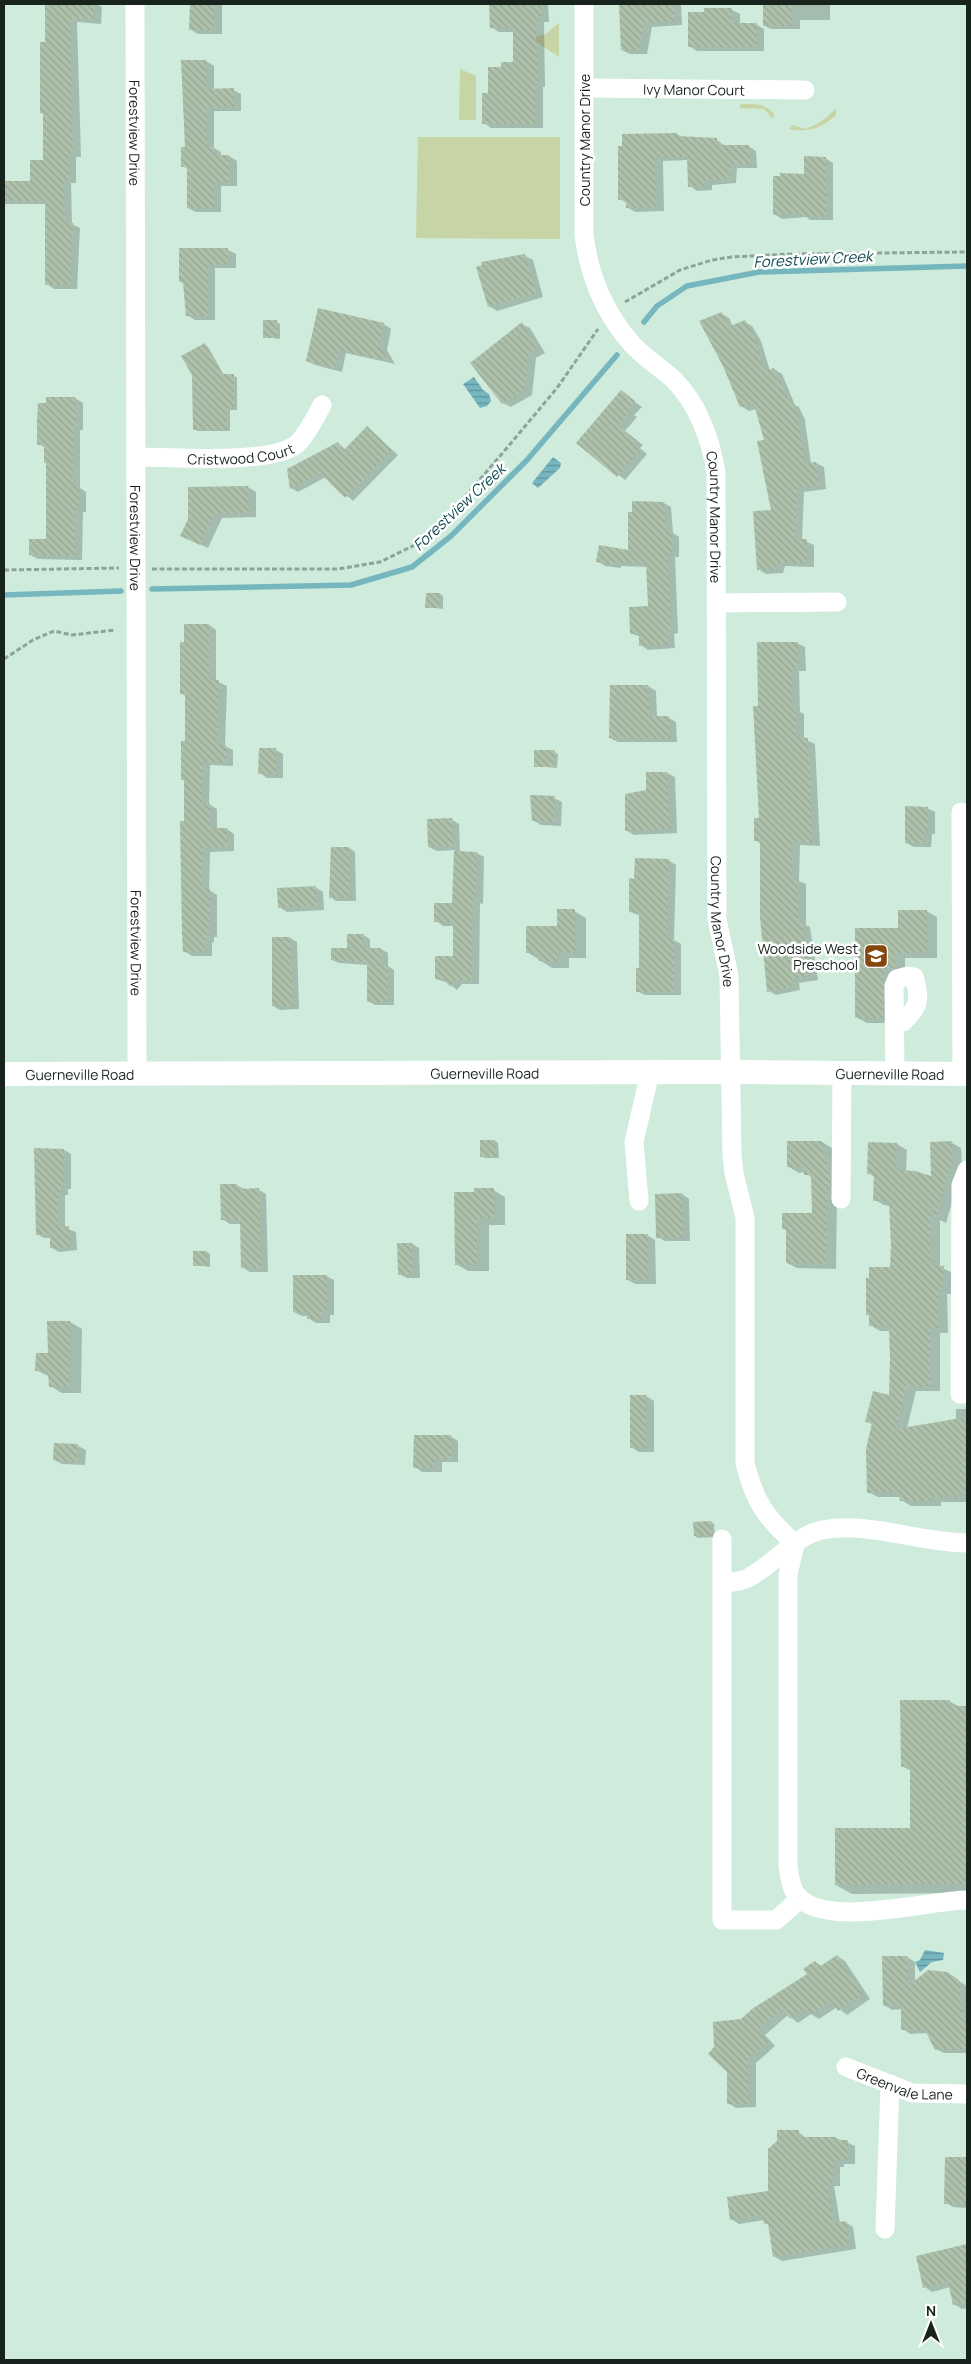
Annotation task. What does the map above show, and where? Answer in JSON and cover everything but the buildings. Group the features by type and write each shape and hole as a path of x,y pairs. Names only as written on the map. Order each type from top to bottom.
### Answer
{"main road":[{"name":"Guerneville Road","path":"4,1074 650,1072 965,1074"}],"street":[{"name":"Forestview Drive","path":"135,4 137,1073"},
{"name":"Country Manor Drive","path":"584,4 584,235 589,265 600,296 616,324 640,352 674,380 698,414 711,444 717,485 717,919 729,976 729,1072 734,1173 745,1218 745,1462 751,1486 761,1508 774,1525 795,1544"},
{"name":"Ivy Manor Court","path":"584,88 805,90"},
{"name":"Cristwood Court","path":"137,457 251,457 274,454 296,445 309,429 322,405"},
{"path":"717,603 837,602"},
{"path":"961,812 965,1074"},
{"path":"894,1023 894,1074"},
{"path":"639,1201 634,1142 650,1072"},
{"path":"841,1199 842,1073"},
{"path":"967,1170 961,1185 964,1299 960,1394 967,1394"},
{"path":"722,1584 746,1579 774,1561 795,1544 821,1530 878,1530 928,1540 967,1543"},
{"path":"722,1540 722,1920 776,1920 800,1899"},
{"path":"795,1544 788,1575 788,1864 790,1881 794,1891 800,1899 818,1910 830,1912 877,1910 967,1900"},
{"name":"Greenvale Lane","path":"846,2067 912,2093 967,2094"},
{"path":"885,2230 890,2084"}],"path":[{"path":"624,302 680,270 732,256 967,252"},
{"path":"148,569 338,569 380,562 418,543 456,507 506,449 557,388 599,329"},
{"path":"4,570 127,569"},
{"path":"4,659 33,640 54,631 72,635 115,630"}],"green space":[{"path":"559,23 559,57 536,42 533,37 546,34"},
{"path":"460,69 476,76 476,120 459,120"},
{"path":"741,104 763,106 774,114 773,119 764,109 739,108"},
{"path":"836,108 836,115 820,126 809,130 789,129 793,125 805,129 817,124"},
{"path":"418,137 560,137 560,239 416,238"}],"water":[{"path":"474,377 483,390 489,394 491,401 487,406 480,408 463,384"},
{"path":"553,457 561,463 560,468 538,488 532,483"},
{"path":"925,1950 944,1953 943,1960 932,1962 920,1972 915,1962 920,1960"}],"waterway":[{"name":"Forestview Creek","path":"644,322 657,306 687,286 759,272 967,266"},
{"name":"Forestview Creek","path":"152,589 351,585 412,567 451,536 527,460 617,355"},
{"name":"Forestview Creek","path":"4,595 121,591"}],"place":[{"name":"Woodside West Preschool","path":"876,956"}]}
